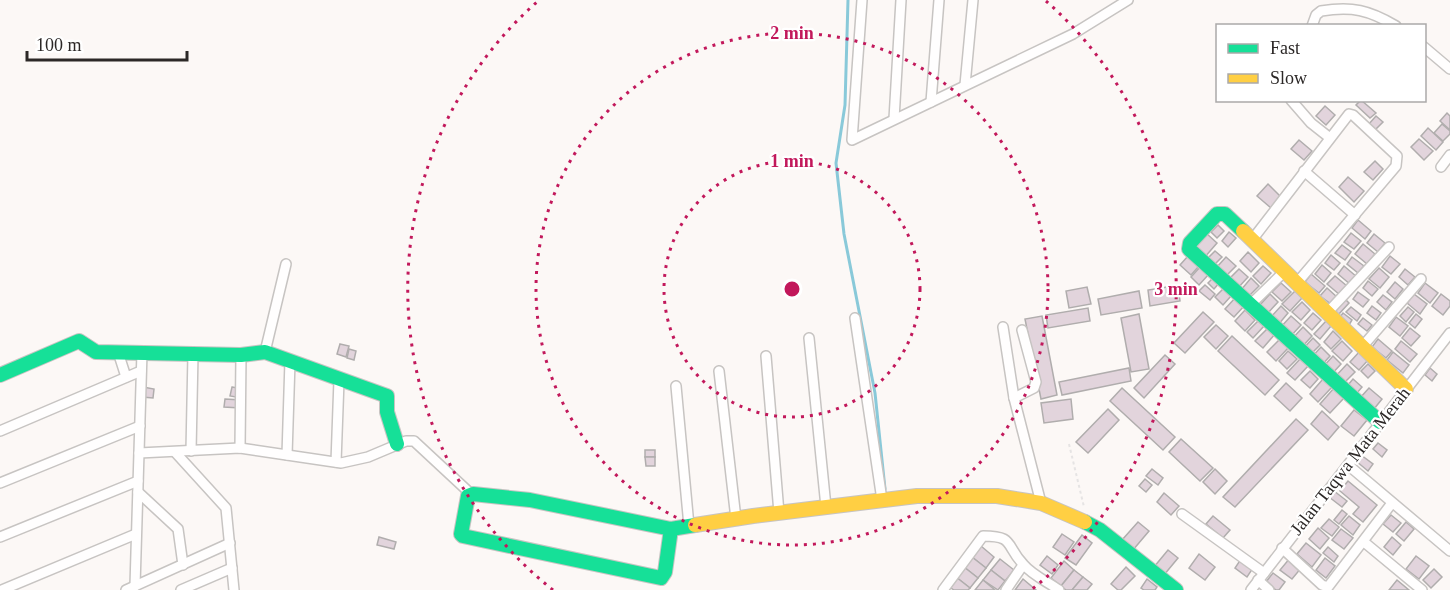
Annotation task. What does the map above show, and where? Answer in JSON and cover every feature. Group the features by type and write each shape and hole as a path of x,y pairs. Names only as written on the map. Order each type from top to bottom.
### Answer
{"street":[{"path":"862,0 852,140 1073,34 1128,0"},
{"path":"894,119 901,0"},
{"path":"931,102 939,0"},
{"path":"965,86 973,0"},
{"path":"1313,24 1316,15 1321,11 1355,9 1365,10 1392,24"},
{"path":"1426,48 1450,69"},
{"path":"1292,102 1297,109 1330,138"},
{"path":"1251,240 1344,119 1351,114 1397,156 1396,166 1296,284"},
{"path":"1441,167 1450,155"},
{"path":"1304,171 1355,215"},
{"path":"1380,422 1189,249 1192,240 1221,213 1227,216 1406,389"},
{"path":"1327,313 1389,247"},
{"path":"265,352 286,264"},
{"path":"1250,305 1284,272"},
{"path":"1362,347 1420,279"},
{"path":"855,318 885,499"},
{"path":"1003,327 1014,398 1041,503"},
{"path":"1014,398 1035,386 1022,330"},
{"name":"Jalan Taqwa Mata Merah","path":"1251,590 1450,333"},
{"path":"809,338 826,507"},
{"path":"0,375 79,341 96,352 241,356 265,352 387,396 387,412 397,444"},
{"path":"118,352 126,377"},
{"path":"142,352 136,534 130,588 230,543"},
{"path":"191,451 193,354"},
{"path":"240,448 241,356"},
{"path":"766,356 779,513"},
{"path":"287,455 290,361"},
{"path":"0,430 141,371"},
{"path":"719,371 736,519"},
{"path":"336,462 339,380"},
{"path":"676,386 689,526"},
{"path":"0,483 140,426"},
{"path":"139,453 240,448 341,463 368,456 406,441 414,441 471,494 530,500 671,529 885,499 917,496 997,496 1041,503 1087,522 1176,590"},
{"path":"175,452 225,507 234,590"},
{"path":"1348,465 1450,551"},
{"path":"0,537 138,481"},
{"path":"138,492 178,529 183,565"},
{"path":"471,494 468,496 460,534 463,536 657,578 661,578 665,572 671,529"},
{"path":"1282,548 1322,585 1328,587 1392,504"},
{"path":"1182,514 1261,577 1269,590"},
{"path":"2,590 136,534"},
{"path":"943,590 983,536 996,536 1008,540 1023,565 1059,590"},
{"path":"1364,542 1422,590"},
{"path":"1006,590 1023,565"},
{"path":"182,590 198,587 232,568"},
{"path":"1333,583 1342,590"}],"path":[{"path":"1069,444 1087,522"}],"building":[{"path":"1363,102 1376,113 1370,118 1356,105"},
{"path":"1325,106 1335,115 1326,125 1316,116"},
{"path":"1447,113 1450,116 1450,130 1440,121"},
{"path":"1376,116 1383,122 1374,131 1368,125"},
{"path":"1442,124 1450,131 1443,141 1434,133"},
{"path":"1428,128 1443,142 1436,150 1421,136"},
{"path":"1419,139 1433,151 1424,160 1411,147"},
{"path":"1299,140 1312,151 1304,160 1291,149"},
{"path":"1375,161 1383,169 1373,180 1364,172"},
{"path":"1348,177 1364,191 1354,202 1339,187"},
{"path":"1268,184 1281,197 1271,208 1257,196"},
{"path":"1358,220 1371,231 1365,239 1352,228"},
{"path":"1218,225 1224,231 1217,238 1211,232"},
{"path":"1229,232 1236,238 1228,247 1222,241"},
{"path":"1206,233 1217,243 1204,258 1193,247"},
{"path":"1351,233 1361,241 1354,249 1344,242"},
{"path":"1374,234 1385,243 1378,252 1367,243"},
{"path":"1363,244 1375,254 1367,264 1355,254"},
{"path":"1342,245 1351,252 1345,260 1335,253"},
{"path":"1215,251 1222,257 1213,266 1206,260"},
{"path":"1248,252 1259,263 1251,272 1240,261"},
{"path":"1331,255 1340,263 1334,270 1325,263"},
{"path":"1188,256 1199,266 1191,275 1180,265"},
{"path":"1390,256 1400,264 1391,274 1382,267"},
{"path":"1226,257 1236,266 1226,276 1217,267"},
{"path":"1352,257 1364,266 1358,273 1347,264"},
{"path":"1322,265 1331,273 1324,282 1315,274"},
{"path":"1201,266 1209,274 1199,285 1191,277"},
{"path":"1263,266 1271,273 1261,284 1253,276"},
{"path":"1344,266 1357,277 1351,285 1338,274"},
{"path":"1379,268 1389,277 1380,288 1369,279"},
{"path":"1239,269 1248,277 1237,289 1228,280"},
{"path":"1405,269 1415,277 1408,285 1399,277"},
{"path":"1311,274 1325,286 1319,293 1305,282"},
{"path":"1335,276 1347,286 1340,295 1327,284"},
{"path":"1214,277 1220,282 1214,289 1208,283"},
{"path":"1251,278 1259,286 1248,297 1241,290"},
{"path":"1368,281 1378,289 1372,296 1363,288"},
{"path":"1395,282 1403,289 1395,299 1387,292"},
{"path":"1281,283 1291,292 1282,301 1272,292"},
{"path":"1425,283 1438,293 1430,303 1418,293"},
{"path":"1178,285 1180,301 1150,306 1148,290"},
{"path":"1205,285 1215,294 1210,300 1199,291"},
{"path":"1087,287 1091,304 1069,308 1066,291"},
{"path":"1327,288 1337,297 1331,304 1320,296"},
{"path":"1223,289 1231,296 1223,305 1215,297"},
{"path":"1139,291 1142,308 1101,315 1098,299"},
{"path":"1295,291 1302,298 1290,311 1282,304"},
{"path":"1358,292 1369,300 1363,307 1353,299"},
{"path":"1270,294 1278,302 1267,314 1259,306"},
{"path":"1414,294 1427,304 1420,314 1407,303"},
{"path":"1441,294 1450,301 1450,306 1443,315 1432,306"},
{"path":"1383,295 1392,302 1386,310 1377,302"},
{"path":"1236,297 1245,305 1234,317 1225,309"},
{"path":"1345,299 1349,303 1338,315 1333,312"},
{"path":"1302,302 1310,310 1301,320 1292,312"},
{"path":"1281,306 1288,313 1278,325 1270,318"},
{"path":"1372,306 1381,313 1376,320 1367,313"},
{"path":"1351,307 1361,315 1357,321 1346,312"},
{"path":"1408,307 1414,312 1406,322 1400,316"},
{"path":"1088,308 1090,321 1048,328 1046,315"},
{"path":"1245,310 1255,320 1245,331 1235,321"},
{"path":"1203,312 1214,322 1185,353 1174,343"},
{"path":"1313,313 1321,320 1312,330 1304,323"},
{"path":"1343,313 1352,320 1349,325 1340,317"},
{"path":"1139,314 1149,369 1131,372 1121,318"},
{"path":"1416,314 1422,319 1415,328 1409,323"},
{"path":"1042,316 1057,395 1041,399 1025,319"},
{"path":"1291,316 1301,325 1290,337 1280,328"},
{"path":"1396,317 1408,326 1400,336 1389,327"},
{"path":"1363,318 1372,325 1367,331 1358,324"},
{"path":"1258,321 1264,326 1253,338 1247,332"},
{"path":"1326,321 1331,326 1320,339 1314,334"},
{"path":"1216,325 1228,336 1216,349 1204,337"},
{"path":"1303,327 1312,336 1301,348 1292,339"},
{"path":"1268,328 1275,334 1263,348 1255,341"},
{"path":"1410,328 1420,336 1411,346 1402,338"},
{"path":"1333,331 1341,339 1331,349 1324,342"},
{"path":"1232,336 1279,380 1265,395 1218,351"},
{"path":"1313,338 1320,345 1308,357 1301,351"},
{"path":"1280,339 1289,347 1276,361 1267,352"},
{"path":"1378,339 1392,351 1386,358 1372,347"},
{"path":"1342,341 1352,351 1343,361 1332,351"},
{"path":"1401,341 1417,354 1410,362 1395,349"},
{"path":"340,344 349,346 346,357 337,354"},
{"path":"1321,347 1330,356 1320,367 1311,358"},
{"path":"349,349 356,351 354,360 347,358"},
{"path":"1288,351 1297,359 1287,369 1279,361"},
{"path":"1360,351 1369,359 1359,370 1350,362"},
{"path":"1393,352 1409,365 1403,373 1387,360"},
{"path":"1165,355 1175,364 1144,398 1134,388"},
{"path":"1333,356 1341,364 1330,376 1322,368"},
{"path":"1300,359 1308,366 1295,380 1287,373"},
{"path":"1347,364 1355,372 1341,386 1334,378"},
{"path":"1368,364 1375,371 1368,378 1361,371"},
{"path":"1129,368 1131,381 1062,395 1059,382"},
{"path":"1430,368 1437,374 1432,381 1425,375"},
{"path":"1310,371 1318,379 1310,388 1301,380"},
{"path":"1323,379 1332,387 1318,402 1310,394"},
{"path":"1353,379 1362,387 1357,393 1348,385"},
{"path":"1286,383 1302,398 1290,411 1274,396"},
{"path":"143,387 154,389 153,398 142,397"},
{"path":"232,387 244,389 242,398 230,396"},
{"path":"1122,388 1175,437 1163,450 1110,401"},
{"path":"1334,388 1344,398 1330,413 1320,404"},
{"path":"1369,388 1382,399 1374,409 1360,398"},
{"path":"225,399 241,400 240,408 224,407"},
{"path":"1071,399 1073,419 1044,423 1041,403"},
{"path":"1108,409 1119,420 1088,453 1076,442"},
{"path":"1354,410 1367,420 1354,436 1341,426"},
{"path":"1322,411 1339,427 1328,440 1311,424"},
{"path":"1296,419 1308,430 1235,507 1223,497"},
{"path":"1181,439 1213,468 1200,481 1169,452"},
{"path":"1378,443 1387,450 1382,457 1373,449"},
{"path":"645,450 655,450 655,457 645,457"},
{"path":"1361,455 1373,464 1368,471 1356,461"},
{"path":"645,457 655,457 655,466 646,466"},
{"path":"1152,469 1163,478 1158,485 1146,476"},
{"path":"1215,469 1227,481 1215,494 1203,482"},
{"path":"1145,479 1152,485 1146,492 1139,486"},
{"path":"1348,481 1377,505 1363,522 1353,514 1359,507 1340,491"},
{"path":"1334,491 1347,501 1342,507 1329,497"},
{"path":"1164,493 1179,506 1171,515 1157,502"},
{"path":"1342,510 1347,514 1339,524 1334,520"},
{"path":"1391,515 1401,523 1393,532 1383,524"},
{"path":"1213,516 1230,530 1223,538 1206,524"},
{"path":"1349,516 1360,525 1353,535 1341,525"},
{"path":"1329,519 1339,527 1332,536 1321,528"},
{"path":"1138,522 1149,531 1133,550 1122,540"},
{"path":"1406,522 1414,529 1404,541 1396,534"},
{"path":"1318,528 1329,538 1320,549 1309,539"},
{"path":"1341,529 1353,538 1344,549 1332,540"},
{"path":"1062,534 1074,542 1065,555 1053,547"},
{"path":"1082,535 1092,543 1076,565 1065,558"},
{"path":"379,537 396,542 394,549 377,545"},
{"path":"1392,537 1401,545 1393,555 1384,547"},
{"path":"1306,543 1321,555 1312,567 1297,554"},
{"path":"981,546 994,557 986,568 972,557"},
{"path":"1328,547 1338,556 1334,562 1323,553"},
{"path":"1168,550 1178,558 1164,575 1154,567"},
{"path":"1199,554 1215,567 1205,580 1189,568"},
{"path":"1047,556 1058,565 1052,574 1040,565"},
{"path":"1416,556 1429,566 1419,579 1406,569"},
{"path":"972,557 986,568 978,578 964,567"},
{"path":"1290,558 1302,567 1292,579 1280,570"},
{"path":"1325,558 1335,566 1326,578 1316,570"},
{"path":"1000,559 1014,570 1005,581 991,570"},
{"path":"1241,559 1253,568 1247,577 1235,568"},
{"path":"1064,561 1074,570 1061,586 1051,578"},
{"path":"964,567 978,578 970,588 956,577"},
{"path":"1126,567 1135,576 1121,590 1118,590 1111,584"},
{"path":"1434,569 1442,577 1431,588 1423,580"},
{"path":"991,570 1005,581 998,590 983,580"},
{"path":"1074,570 1083,577 1072,590 1066,590 1061,586"},
{"path":"1273,573 1285,582 1279,590 1266,582"},
{"path":"956,577 970,588 954,590 948,586"},
{"path":"1083,577 1092,584 1087,590 1072,590"},
{"path":"1023,579 1036,590 1015,590"},
{"path":"1147,579 1157,587 1155,590 1141,588"},
{"path":"983,580 995,590 975,590"},
{"path":"1397,580 1409,590 1389,590"}],"waterway":[{"path":"848,0 845,105 836,163 844,234 875,393 885,489"}],"traffic: fast":[{"path":"1243,231 1225,214 1217,214 1190,243 1189,249 1380,422"},
{"path":"0,375 79,341 96,352 241,355 265,352 387,396 387,412 397,444"},
{"path":"671,529 665,572 661,578 461,534 468,496 473,494 530,500 671,529 695,525"},
{"path":"1085,522 1100,530 1176,590"}],"traffic: slow":[{"path":"1243,231 1406,389"},
{"path":"695,525 917,496 997,496 1041,503 1085,522"}]}
